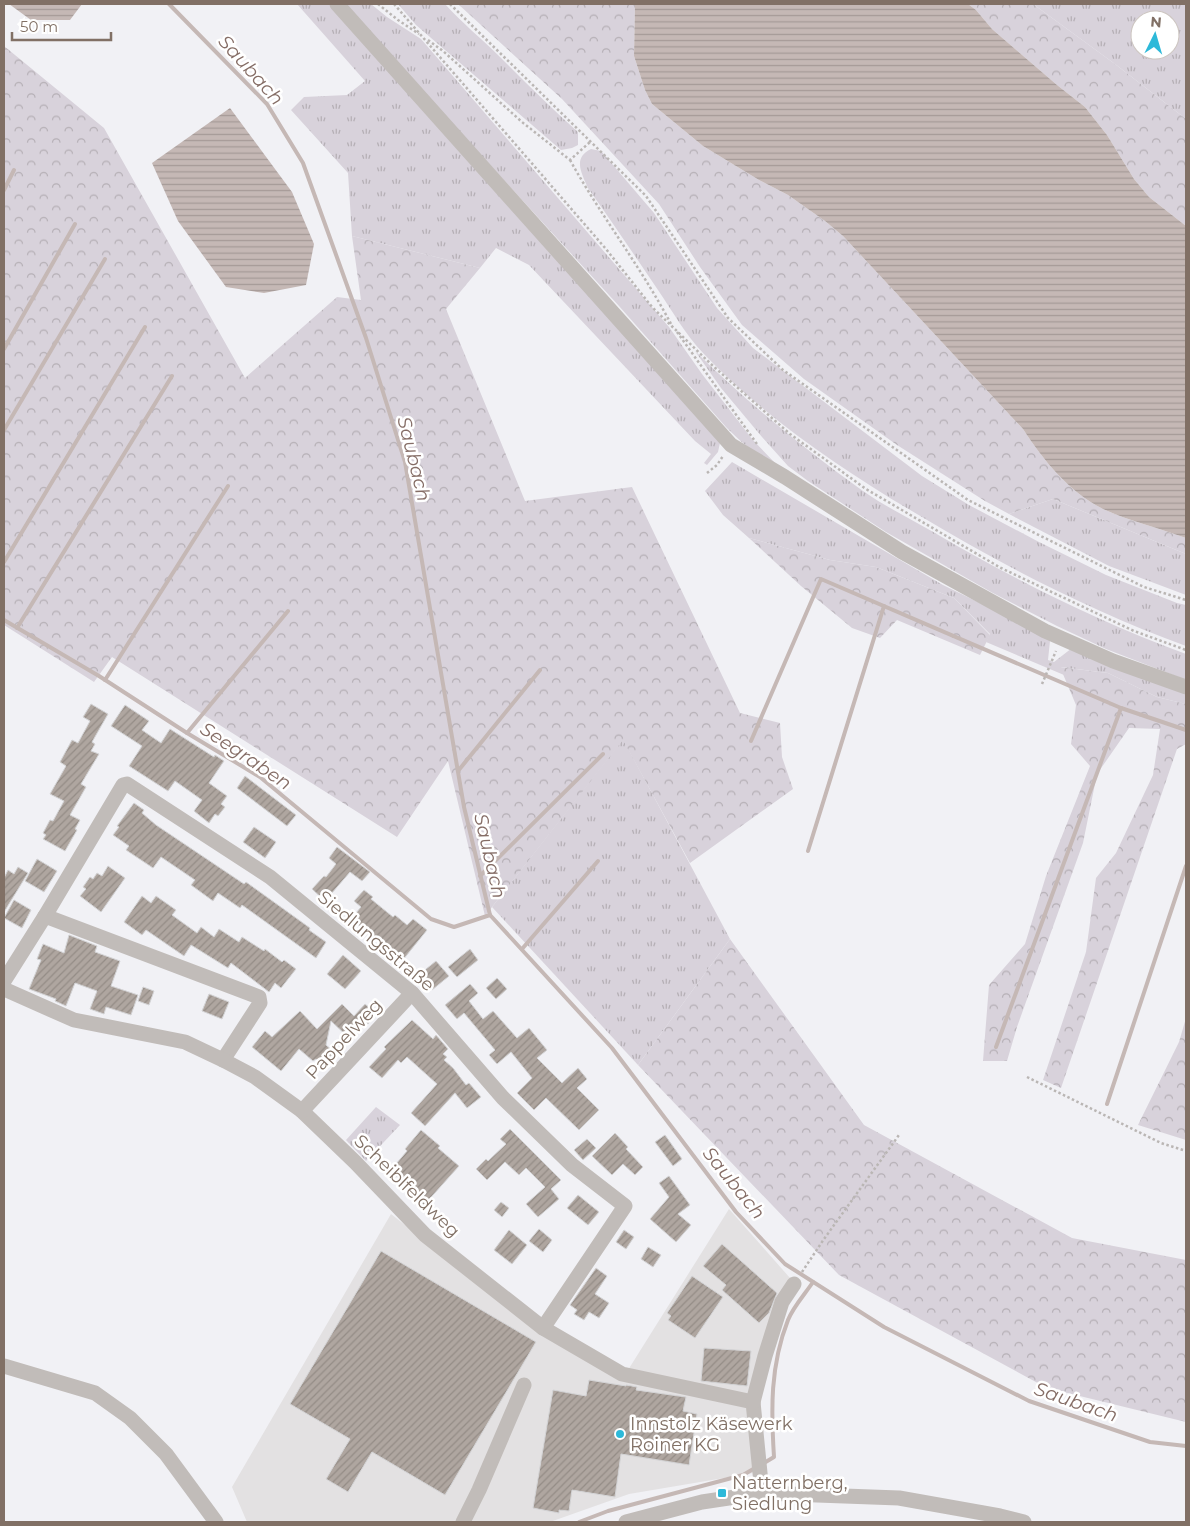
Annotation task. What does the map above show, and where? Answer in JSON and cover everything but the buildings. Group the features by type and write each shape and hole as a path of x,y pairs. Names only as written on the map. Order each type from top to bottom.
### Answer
{"street":[{"path":"337,4 731,445 785,477 902,552 1044,631 1113,661 1186,686"},
{"name":"Siedlungsstraße","path":"4,981 123,785 127,784 270,877 412,993 503,1098 572,1165 625,1206 543,1328"},
{"path":"45,916 259,997 260,1003 223,1060"},
{"name":"Scheiblfeldweg","path":"4,989 74,1020 185,1042 255,1077 302,1111 355,1162 425,1235 543,1328 622,1374 753,1402"},
{"name":"Pappelweg","path":"302,1111 412,993"},
{"path":"762,1493 753,1402 782,1302 794,1284"},
{"path":"4,1366 94,1393 130,1418 166,1454 216,1522"},
{"path":"463,1522 479,1490 524,1385"},
{"path":"626,1522 680,1507 762,1493 899,1498 1024,1522"},
{"path":"673,1522 680,1507"}],"path":[{"path":"378,4 443,51 522,122 570,160 587,190 654,291 673,327 758,445"},
{"path":"394,4 606,249 652,307 713,366 790,434 866,489 1001,568 1134,631 1186,650"},
{"path":"450,4 646,196 728,318 783,370 968,500 1144,587 1186,600"},
{"path":"570,160 590,142"},
{"path":"707,473 717,465 731,445"},
{"path":"1042,684 1062,638"},
{"path":"1027,1077 1161,1143 1186,1151"},
{"path":"806,1265 899,1135"}],"shaded area":[{"path":"9,4 82,4 70,20 31,20"},
{"path":"635,4 968,4 976,10 992,29 1085,107 1107,135 1134,179 1149,197 1186,226 1186,538 1134,521 1090,502 1048,464 1023,429 843,236 788,195 703,146 652,104 645,90 634,56"},
{"path":"230,108 292,192 314,244 306,285 264,293 226,287 178,221 152,163"},
{"path":"729,1209 790,1278 760,1397 765,1471 629,1494 550,1522 247,1522 232,1487 391,1214 500,1300 623,1378"}],"green space":[{"path":"297,4 332,4 721,438 718,452 707,465 704,463 711,454 695,441 529,265 496,248 480,268 352,236 348,173 291,110 304,97 347,95 365,81"},
{"path":"343,4 371,4 421,39 669,327 752,439 775,463 749,448 726,427 619,306"},
{"path":"398,4 445,4 578,132 578,145 561,150 416,25"},
{"path":"458,4 635,4 634,56 645,90 652,104 703,146 788,195 843,236 1023,429 1048,464 1068,484 1090,502 1103,509 1186,538 1186,554 1053,499 1009,514 985,501 897,445 804,379 742,325 700,267 659,204 562,99"},
{"path":"968,4 1033,4 1186,119 1186,226 1149,197 1134,179 1107,135 1085,107 992,29 976,10"},
{"path":"1033,4 1186,4 1186,119 1115,64"},
{"path":"4,46 104,128 245,378 337,297 361,300 352,236 480,268 446,309 525,501 632,487 740,713 780,723 782,757 793,789 690,863 623,740 485,916 448,761 397,837 112,657 94,682 4,625"},
{"path":"591,149 601,151 654,213 717,308 753,348 922,476 969,505 1106,575 1186,605 1186,646 1084,604 986,554 864,482 779,422 727,377 703,353 679,323 588,188 581,172 580,162 585,153"},
{"path":"695,351 776,424 863,491 1027,584 1089,614 1186,654 1186,680 1106,649 991,592 886,532 808,481 788,466 762,437 721,388"},
{"path":"732,462 943,585 1043,634 1050,641 1048,660 1054,662 1072,648 1186,690 1186,704 1157,697 1108,673 1061,667 1064,675 986,642 990,634 954,598 876,567 830,560 749,538 723,515 705,491"},
{"path":"1053,499 1186,554 1186,595 1109,566 1009,514"},
{"path":"749,538 830,560 876,567 954,598 990,635 980,655 897,620 880,638 852,628 801,586"},
{"path":"1060,667 1108,673 1157,697 1186,704 1186,744 1177,749 1061,1088 1043,1080 1086,952 1096,878 1116,853 1153,775 1160,729 1129,728 1097,774 1083,843 1017,1027 1007,1061 983,1061 989,985 1025,944 1046,876 1090,766 1071,744 1076,705"},
{"path":"623,739 730,939 638,1065 492,907"},
{"path":"730,939 864,1125 1072,1238 1186,1260 1186,1422 1047,1388 839,1275 638,1065"},
{"path":"1186,1018 1186,1140 1138,1125 1179,1042"},
{"path":"376,1107 400,1125 366,1161 346,1140"}],"waterway":[{"name":"Saubach","path":"169,4 267,104 303,163 366,338 405,462 464,807 490,915 612,1048 736,1212 785,1264 884,1327 1029,1401 1150,1442 1186,1446"},
{"path":"4,190 14,170"},
{"path":"4,349 75,224"},
{"path":"4,430 105,259"},
{"path":"4,562 145,327"},
{"path":"17,628 172,376"},
{"path":"105,680 228,486"},
{"path":"751,741 821,579 1121,708 1186,730"},
{"path":"808,851 884,606"},
{"path":"187,733 288,611"},
{"name":"Seegraben","path":"4,620 99,676 187,733 260,777 431,919 454,927 490,915"},
{"path":"458,771 540,670"},
{"path":"996,1047 1121,708"},
{"path":"480,876 603,754"},
{"path":"522,949 598,861"},
{"path":"1107,1104 1186,866"},
{"path":"764,1463 774,1457 773,1388 782,1337 793,1310 813,1282"},
{"path":"579,1522 608,1511 743,1475 755,1468"}],"place":[{"name":"Innstolz Käsewerk Roiner KG","path":"620,1434"},
{"name":"Natternberg, Siedlung","path":"722,1493"}]}
